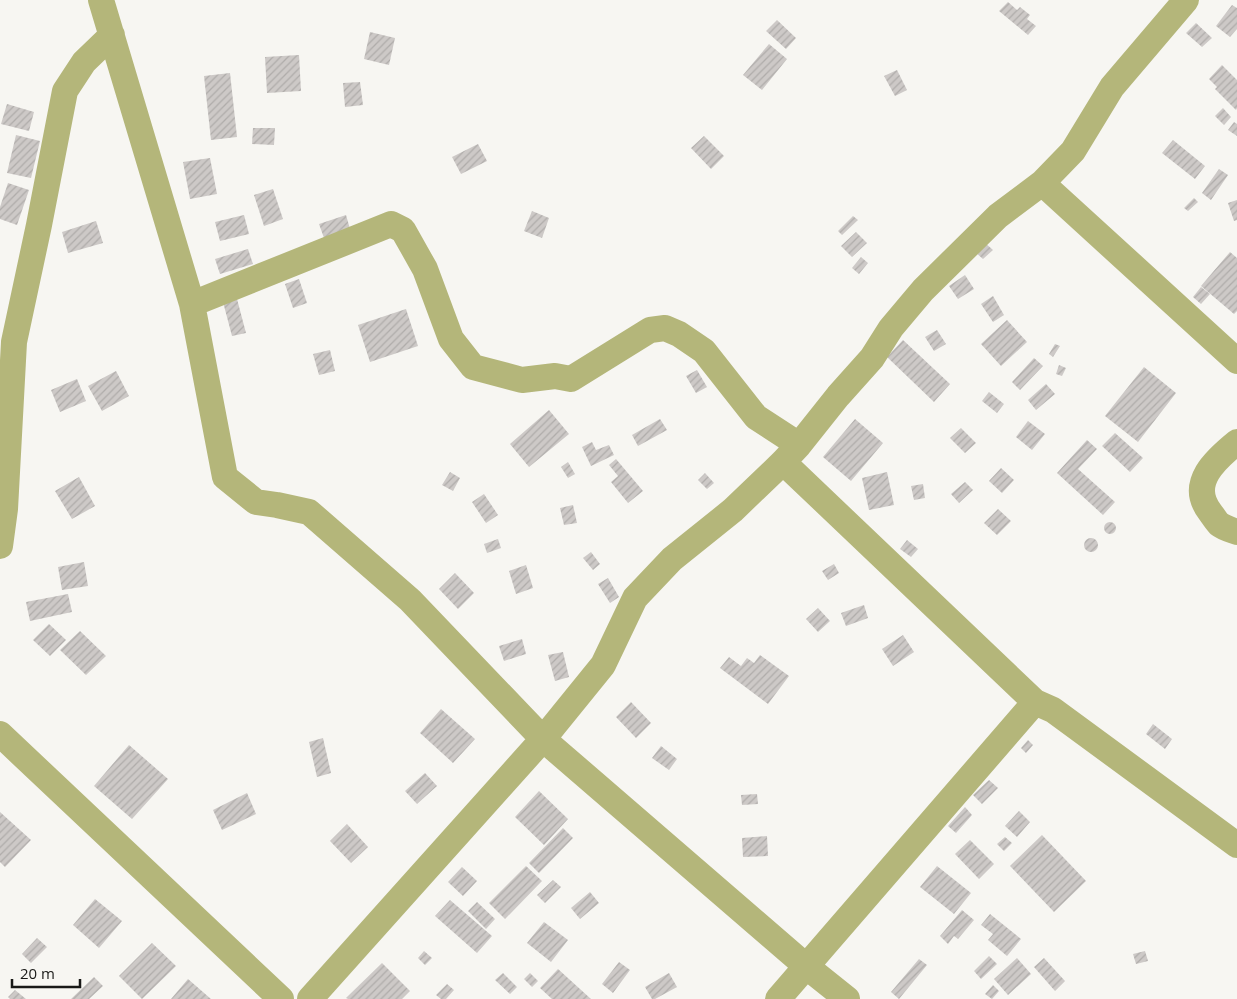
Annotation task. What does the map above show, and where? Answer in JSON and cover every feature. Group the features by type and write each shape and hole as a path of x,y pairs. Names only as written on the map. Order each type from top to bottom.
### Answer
{"street":[{"path":"100,0 192,304 225,477 256,502 309,512 410,600 543,739 807,967 847,999"},
{"path":"310,999 543,739 602,665 635,598 672,559 733,510 791,453 872,358 891,328 923,290 998,216 1042,183 1073,151 1112,87 1186,0"},
{"path":"0,546 5,509 14,342 65,91 84,62 112,35"},
{"path":"1042,183 1237,361"},
{"path":"192,304 391,224 403,230 425,269 451,340 473,367 522,380 555,376 570,379 650,330 665,328 679,334 704,351 756,417 1035,702 1052,710 1237,845"},
{"path":"1237,442 1206,473 1201,490 1205,505 1220,525 1237,532"},
{"path":"778,999 1035,702"},
{"path":"0,734 281,999"}],"building":[{"path":"1008,2 1017,10 1020,7 1030,15 1027,19 1036,26 1028,35 999,11"},
{"path":"1232,5 1237,8 1237,29 1230,37 1216,26"},
{"path":"777,20 796,38 786,49 766,31"},
{"path":"1196,23 1212,38 1202,47 1186,33"},
{"path":"370,32 395,38 389,65 364,59"},
{"path":"769,44 787,59 762,90 743,75"},
{"path":"299,55 301,91 267,93 265,57"},
{"path":"1222,65 1237,80 1236,110 1215,89 1217,87 1209,79"},
{"path":"897,70 907,90 895,96 884,76"},
{"path":"230,73 237,137 211,140 204,76"},
{"path":"360,82 363,105 345,107 343,83"},
{"path":"7,104 34,112 29,131 1,124"},
{"path":"1223,108 1231,117 1224,125 1215,116"},
{"path":"1234,122 1237,124 1237,136 1228,130"},
{"path":"253,128 275,128 274,145 252,144"},
{"path":"16,135 40,141 31,178 7,173"},
{"path":"704,136 724,156 711,169 691,148"},
{"path":"1173,140 1205,166 1195,179 1162,153"},
{"path":"478,144 487,161 461,174 452,157"},
{"path":"210,158 217,194 190,199 183,162"},
{"path":"1219,169 1228,175 1211,200 1202,193"},
{"path":"8,183 29,190 17,225 0,219 0,207"},
{"path":"273,189 283,219 264,226 254,195"},
{"path":"1194,198 1198,202 1188,211 1184,208"},
{"path":"1237,200 1237,220 1234,221 1228,203"},
{"path":"532,211 549,218 542,238 524,231"},
{"path":"244,215 249,234 220,241 215,222"},
{"path":"346,215 350,229 324,238 319,224"},
{"path":"853,216 858,220 842,235 838,231"},
{"path":"96,221 103,243 68,253 62,232"},
{"path":"856,232 867,243 852,257 841,246"},
{"path":"984,242 993,250 983,259 975,252"},
{"path":"248,249 253,264 220,274 215,259"},
{"path":"1230,252 1237,258 1237,311 1234,314 1201,286"},
{"path":"861,257 868,263 859,274 852,268"},
{"path":"965,275 974,289 958,299 949,286"},
{"path":"299,279 307,303 293,308 285,284"},
{"path":"1201,287 1210,294 1201,304 1193,297"},
{"path":"993,296 1004,315 993,322 981,304"},
{"path":"237,299 246,333 232,336 223,302"},
{"path":"406,309 418,346 370,362 358,325"},
{"path":"1007,320 1027,342 1001,366 981,344"},
{"path":"937,330 946,344 934,351 925,337"},
{"path":"903,340 950,384 934,402 887,357"},
{"path":"1055,344 1060,346 1053,357 1049,354"},
{"path":"330,350 335,371 319,375 313,354"},
{"path":"1034,358 1043,366 1020,390 1012,382"},
{"path":"1059,365 1066,368 1062,376 1056,374"},
{"path":"1144,367 1176,393 1138,442 1105,416"},
{"path":"697,370 707,387 696,393 686,376"},
{"path":"116,371 129,396 102,411 88,386"},
{"path":"77,379 86,401 60,412 51,390"},
{"path":"1046,384 1055,394 1036,410 1028,400"},
{"path":"989,392 1004,404 997,413 982,401"},
{"path":"549,410 569,434 529,467 510,444"},
{"path":"660,419 667,430 638,446 632,435"},
{"path":"855,419 883,443 851,481 823,457"},
{"path":"1028,421 1045,434 1032,450 1016,437"},
{"path":"961,428 976,443 965,453 950,438"},
{"path":"1115,433 1143,458 1130,472 1102,446"},
{"path":"1087,440 1097,449 1078,469 1115,502 1103,515 1057,473"},
{"path":"592,442 596,450 609,445 614,455 591,466 582,447"},
{"path":"616,459 643,491 628,503 611,482 618,476 609,465"},
{"path":"568,462 575,474 568,478 561,467"},
{"path":"1001,468 1014,480 1002,493 989,481"},
{"path":"450,472 460,478 453,491 442,485"},
{"path":"887,472 894,505 869,510 862,478"},
{"path":"705,473 714,483 707,489 698,480"},
{"path":"79,477 95,506 72,519 55,491"},
{"path":"965,482 973,490 959,503 951,494"},
{"path":"923,484 925,498 914,500 911,486"},
{"path":"484,494 498,515 486,523 472,502"},
{"path":"573,505 577,523 564,525 560,508"},
{"path":"998,509 1011,521 997,535 984,523"},
{"path":"1108,522 1112,522 1116,528 1112,534 1108,534 1104,530 1104,526"},
{"path":"1088,538 1094,538 1098,545 1094,552 1088,552 1084,548 1084,542"},
{"path":"498,539 501,548 487,553 484,544"},
{"path":"907,540 918,549 911,557 900,549"},
{"path":"591,552 600,564 593,570 583,558"},
{"path":"84,562 88,586 62,590 58,567"},
{"path":"834,564 839,573 828,580 822,571"},
{"path":"526,565 533,588 516,594 509,571"},
{"path":"455,573 474,593 458,609 439,589"},
{"path":"608,578 619,597 610,603 598,584"},
{"path":"68,594 72,612 30,621 26,602"},
{"path":"864,605 868,618 846,626 841,613"},
{"path":"818,608 830,621 818,632 806,619"},
{"path":"49,624 66,640 50,656 33,640"},
{"path":"80,631 106,656 86,675 60,650"},
{"path":"903,635 914,652 893,666 882,649"},
{"path":"522,639 526,654 504,661 499,646"},
{"path":"563,652 569,677 555,681 548,655"},
{"path":"760,655 789,676 768,704 720,668 729,657 741,666 747,658 754,663"},
{"path":"631,702 651,723 636,738 616,717"},
{"path":"441,709 475,739 453,763 420,733"},
{"path":"1153,724 1172,739 1165,749 1146,734"},
{"path":"323,738 331,773 317,777 309,742"},
{"path":"1028,740 1033,745 1026,753 1021,748"},
{"path":"129,745 168,779 132,819 94,786"},
{"path":"661,746 677,759 669,770 652,758"},
{"path":"425,773 437,786 417,804 405,791"},
{"path":"989,780 998,788 982,804 973,795"},
{"path":"539,791 568,819 544,845 515,817"},
{"path":"247,793 256,814 222,830 213,810"},
{"path":"757,794 758,804 742,805 741,795"},
{"path":"965,807 972,815 956,833 948,826"},
{"path":"1019,811 1030,822 1017,837 1005,826"},
{"path":"0,812 31,840 5,867 0,862"},
{"path":"347,824 368,847 351,863 330,841"},
{"path":"563,828 573,838 539,873 529,863"},
{"path":"1042,835 1086,881 1054,912 1010,866"},
{"path":"767,836 768,856 743,857 742,838"},
{"path":"1005,837 1012,843 1004,851 997,844"},
{"path":"970,840 994,864 979,879 955,854"},
{"path":"526,866 542,881 505,919 489,903"},
{"path":"937,866 971,893 954,914 920,887"},
{"path":"462,867 477,881 463,896 448,882"},
{"path":"553,880 561,887 545,903 537,895"},
{"path":"590,892 599,903 580,919 571,908"},
{"path":"95,899 122,921 99,948 73,925"},
{"path":"450,900 492,936 477,953 435,916"},
{"path":"477,902 495,919 486,929 468,911"},
{"path":"962,910 974,920 958,939 954,936 948,944 940,936"},
{"path":"990,914 1021,939 1007,956 988,940 993,934 981,925"},
{"path":"544,922 568,940 551,962 527,943"},
{"path":"37,938 47,947 31,963 22,954"},
{"path":"152,943 176,966 142,999 119,976"},
{"path":"424,951 432,958 425,965 418,958"},
{"path":"1145,951 1148,961 1136,964 1133,954"},
{"path":"989,956 997,964 981,979 974,971"},
{"path":"1017,958 1031,974 1008,995 994,979"},
{"path":"1044,958 1065,981 1055,991 1034,967"},
{"path":"919,959 927,965 899,999 891,992"},
{"path":"619,962 630,970 613,993 602,984"},
{"path":"382,963 410,991 402,999 346,998"},
{"path":"558,969 591,999 552,999 540,988"},
{"path":"503,973 517,987 510,994 495,980"},
{"path":"530,973 538,981 532,987 524,979"},
{"path":"669,973 677,987 652,999 645,987"},
{"path":"94,977 103,986 89,999 71,999"},
{"path":"188,979 211,999 171,999"},
{"path":"447,984 454,990 446,999 441,999 436,995"},
{"path":"993,985 999,991 992,999 985,994"},
{"path":"15,990 26,999 10,999 8,997"}]}
